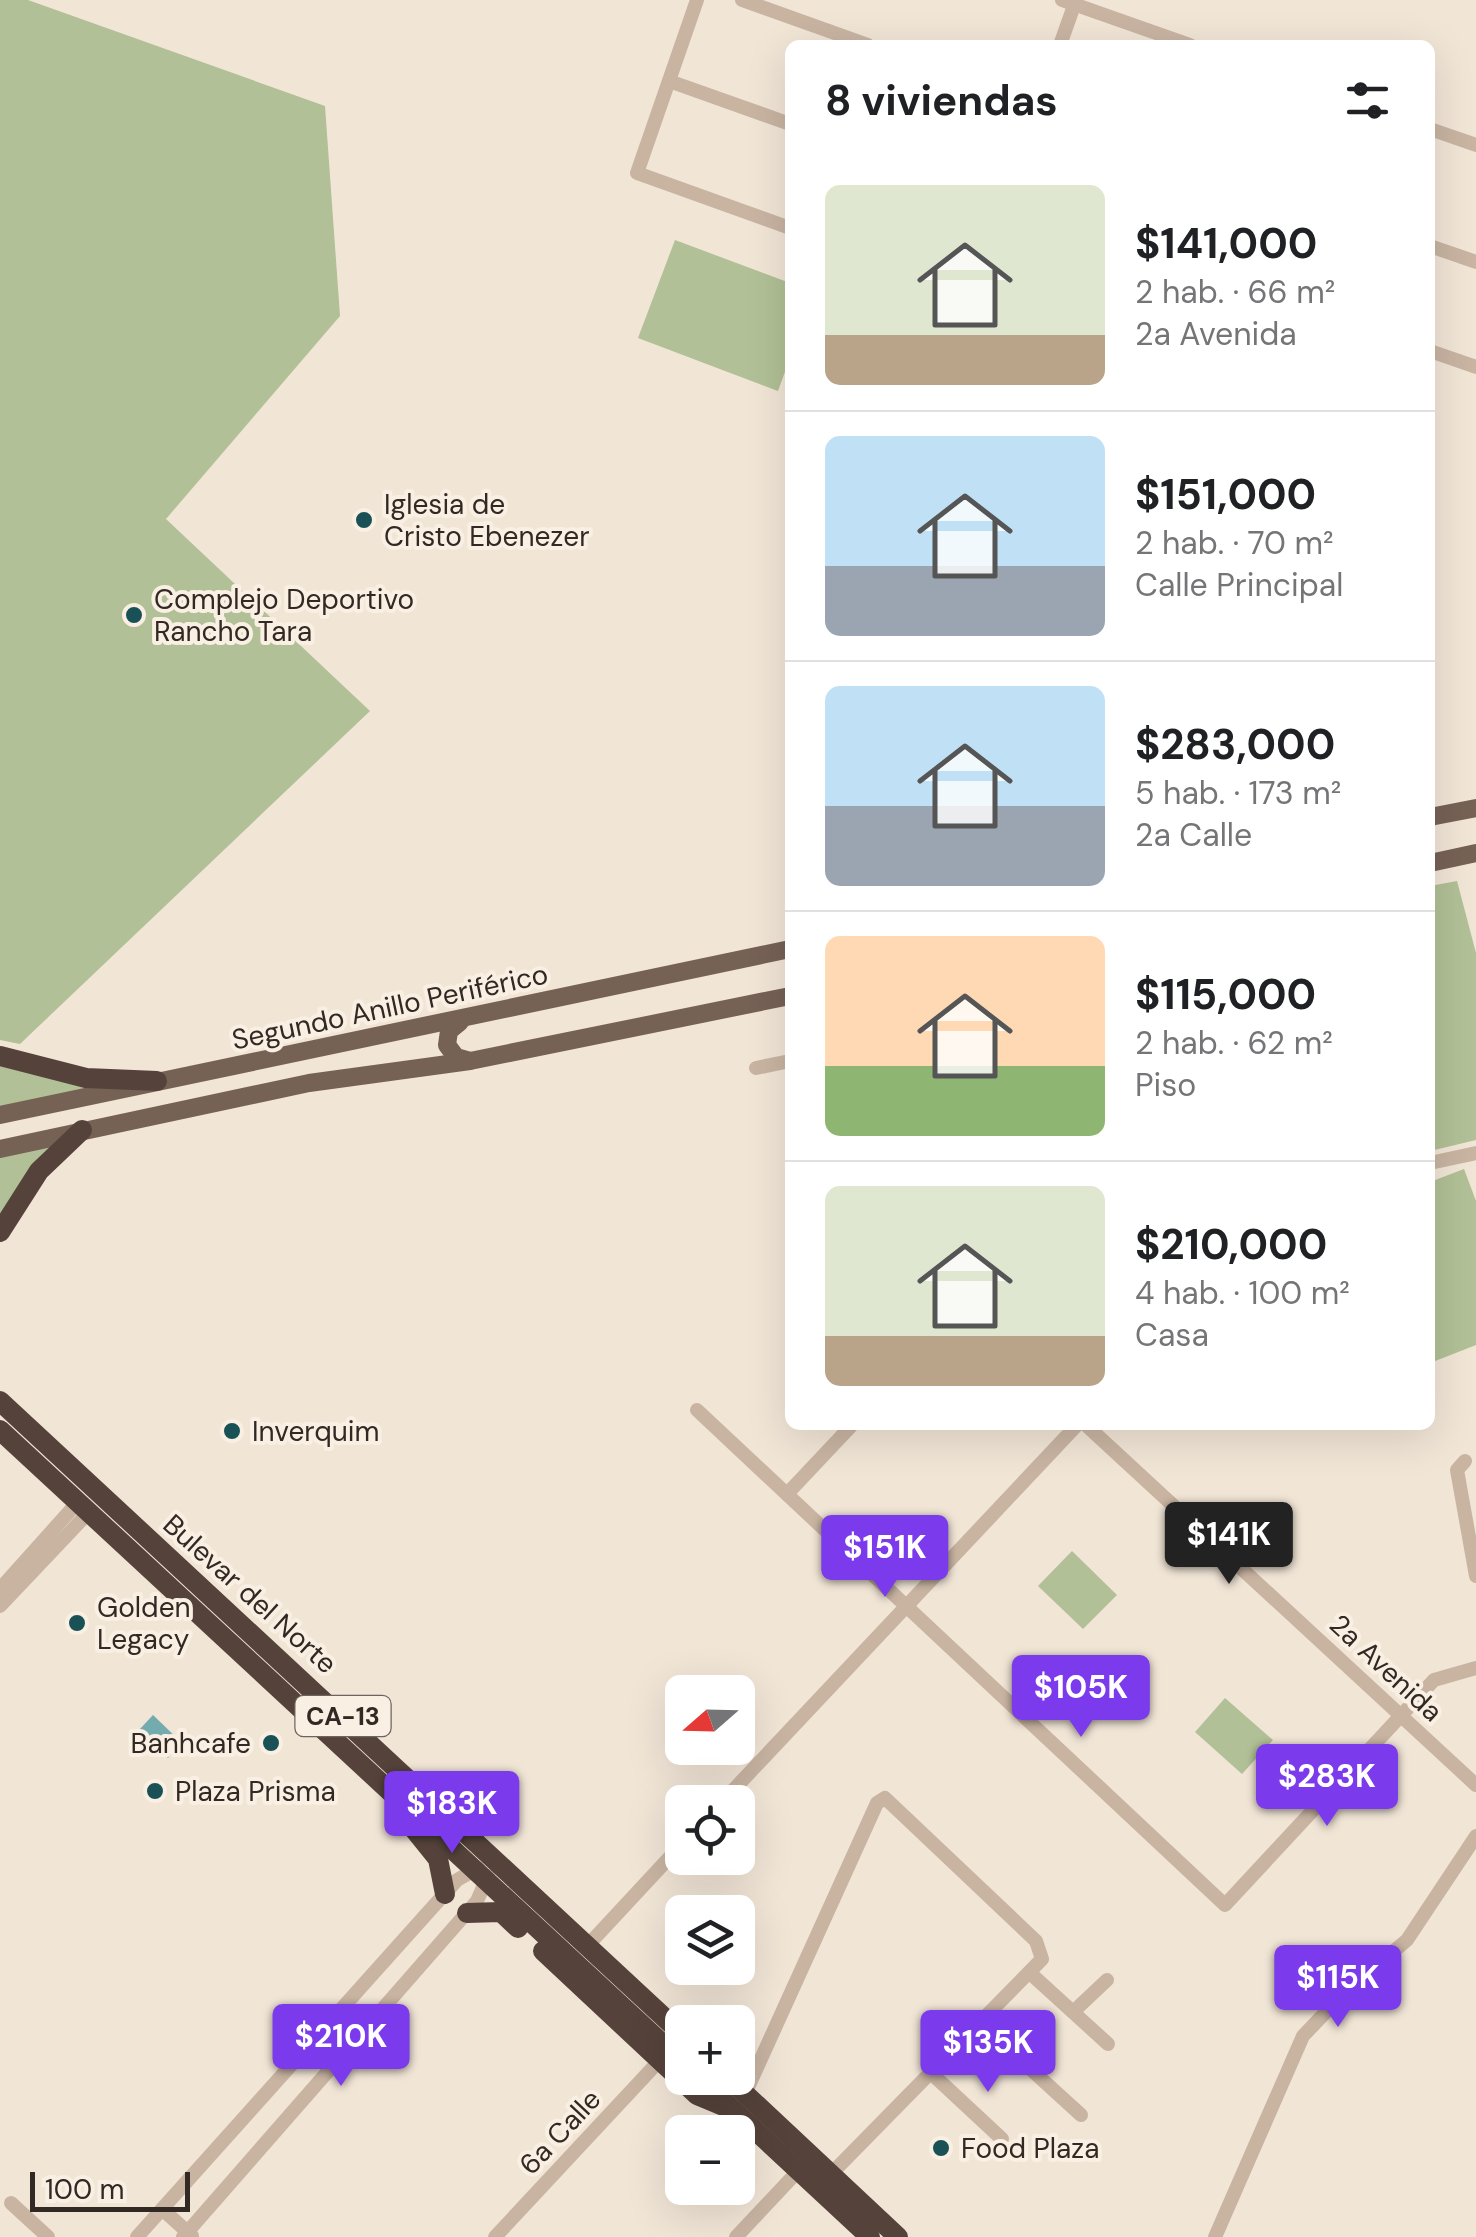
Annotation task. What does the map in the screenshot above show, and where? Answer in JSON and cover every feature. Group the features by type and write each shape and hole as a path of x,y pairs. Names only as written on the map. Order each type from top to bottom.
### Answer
{"highway":[{"path":"0,1056 86,1078 157,1081"},
{"path":"0,1232 38,1170 82,1130"},
{"path":"0,1386 4,1404"},
{"name":"Bulevar del Norte","path":"4,1404 590,1944 665,2036"},
{"name":"Bulevar del Norte","path":"0,1430 665,2039"},
{"path":"293,1699 300,1720 429,1843 438,1859 445,1894"},
{"path":"335,1709 338,1717 468,1840 665,2038"},
{"path":"438,1859 461,1864 468,1856 468,1840"},
{"path":"512,1884 500,1886 493,1894 501,1912 665,2040"},
{"path":"467,1913 501,1912"},
{"path":"697,2095 739,2102"},
{"path":"727,2095 832,2174 898,2237"},
{"path":"736,2095 799,2170 870,2237"}],"main road":[{"path":"1435,816 1476,808"},
{"path":"1435,862 1476,853"},
{"name":"Segundo Anillo Periférico","path":"0,1115 785,950"},
{"name":"Segundo Anillo Periférico","path":"0,1149 309,1083 470,1061 785,997"},
{"path":"460,1021 449,1031 447,1045 456,1058 470,1061"}],"street":[{"path":"697,0 637,173 785,226"},
{"path":"742,0 854,40"},
{"path":"1061,40 1071,1 1176,40"},
{"path":"669,81 785,122"},
{"path":"1435,131 1476,145"},
{"path":"1435,248 1476,262"},
{"path":"1435,353 1476,368"},
{"path":"756,1068 785,1061"},
{"path":"1435,1163 1476,1154"},
{"path":"698,1410 1225,1905 1438,1678 1476,1668"},
{"path":"787,1494 847,1430"},
{"path":"738,1785 1072,1430"},
{"name":"2a Avenida","path":"1091,1430 1476,1785"},
{"path":"1464,1461 1457,1470 1476,1576"},
{"path":"0,1588 83,1507"},
{"path":"0,1606 83,1507"},
{"path":"739,2102 882,1798 1036,1942 1042,1958 832,2174"},
{"path":"1215,2237 1303,2036 1342,1994 1407,1940 1476,1836"},
{"path":"590,1944 665,1862"},
{"path":"137,2237 445,1894 463,1875 491,1863"},
{"path":"162,2208 188,2235 467,1913 482,1894 491,1863"},
{"path":"1030,1972 1108,2044"},
{"path":"1073,2012 1107,1980"},
{"path":"979,2022 1081,2114"},
{"name":"6a Calle","path":"495,2237 665,2053"},
{"path":"931,2073 1002,2139"},
{"path":"736,2237 799,2170"},
{"path":"10,2203 48,2237"}],"green space":[{"name":"Complejo Deportivo Rancho Tara","path":"0,0 28,0 325,106 340,316 166,519 370,711 20,1044 0,1040"},
{"path":"675,240 785,281 785,372 778,391 638,338"},
{"path":"1457,881 1476,953 1476,1140 1435,1150 1435,885"},
{"path":"0,1058 116,1086 0,1110"},
{"path":"63,1143 0,1220 0,1157"},
{"path":"1464,1169 1476,1201 1476,1345 1435,1361 1435,1180"},
{"path":"1072,1551 1117,1595 1083,1629 1038,1586"},
{"path":"1225,1698 1273,1740 1242,1774 1195,1732"}],"water":[{"path":"153,1715 182,1743 168,1758 139,1730"}],"place":[{"name":"Iglesia de Cristo Ebenezer","path":"364,520"},
{"name":"Complejo Deportivo Rancho Tara","path":"134,615"},
{"name":"Inverquim","path":"232,1431"},
{"name":"Golden Legacy","path":"77,1623"},
{"name":"Banhcafe","path":"271,1743"},
{"name":"Plaza Prisma","path":"155,1791"},
{"name":"Food Plaza","path":"941,2148"}]}
